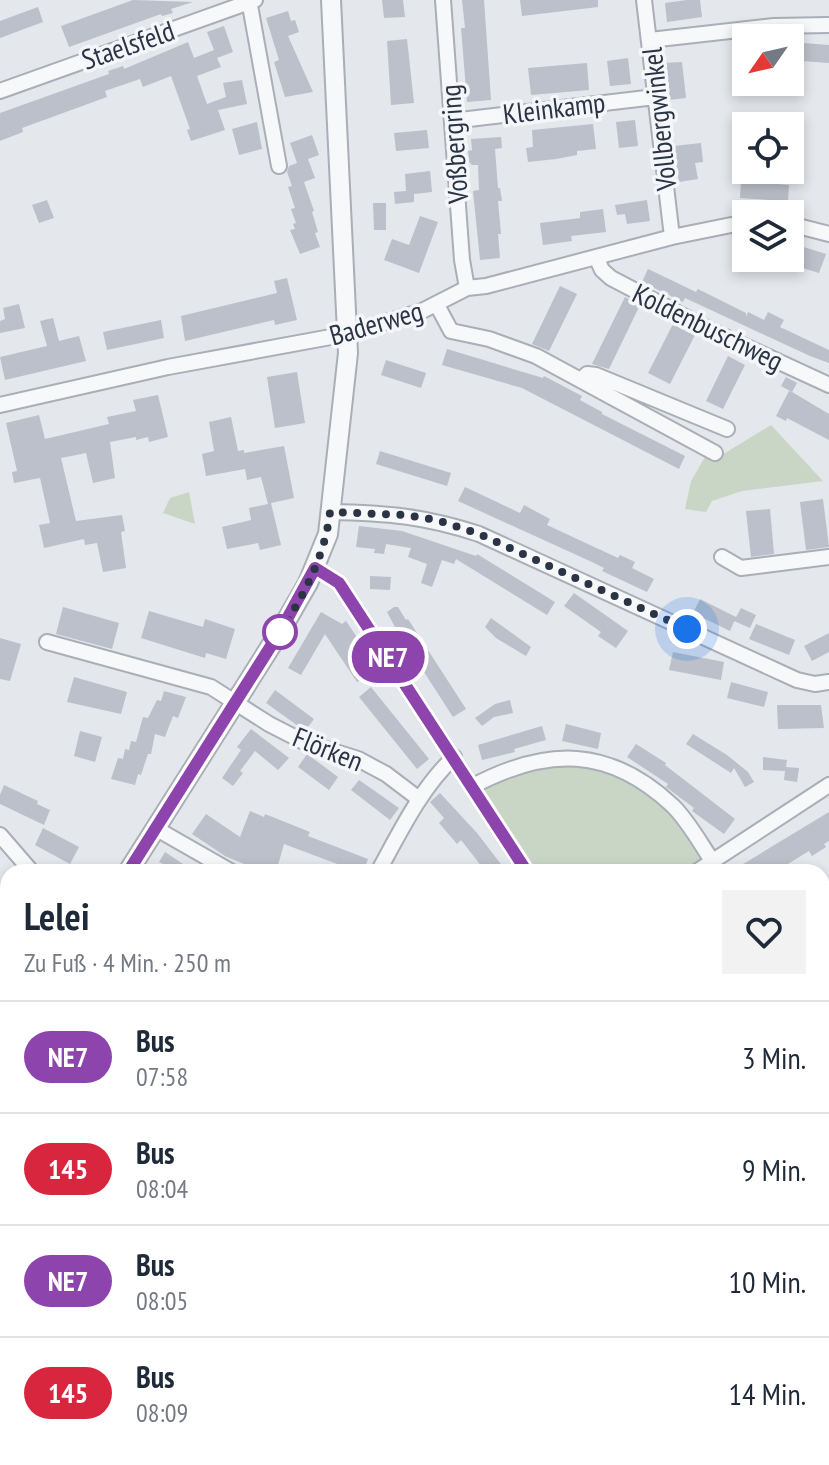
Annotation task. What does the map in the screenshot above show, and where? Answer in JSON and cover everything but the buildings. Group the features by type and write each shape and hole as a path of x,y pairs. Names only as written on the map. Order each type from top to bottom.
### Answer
{"street":[{"path":"133,864 281,630 315,568 328,534 348,366 331,0"},
{"name":"Voßbergring","path":"443,0 462,260 467,288"},
{"name":"Vollbergwinkel","path":"644,0 672,237"},
{"path":"251,1 279,166"},
{"name":"Staelsfeld","path":"0,91 251,1"},
{"path":"650,40 774,26 829,25"},
{"name":"Kleinkamp","path":"452,121 655,97"},
{"name":"Baderweg","path":"0,405 168,367 347,334 396,321 437,305 467,288 486,286 672,237 732,225"},
{"path":"804,228 829,234"},
{"name":"Koldenbuschweg","path":"596,257 602,270 611,278 710,330 829,385"},
{"path":"437,305 451,331 524,351 715,453"},
{"path":"581,380 587,374 596,375 727,429"},
{"path":"330,512 405,515 437,520 479,534 797,680 815,684 829,682"},
{"path":"722,557 741,568 829,557"},
{"path":"315,568 339,583 522,864"},
{"name":"Flörken","path":"47,642 203,684 304,742 358,759 386,774 419,799"},
{"path":"382,864 419,799 454,757"},
{"path":"473,786 501,771 540,759 580,759 607,766 645,783 674,807 713,862"},
{"path":"710,864 829,785"},
{"path":"155,828 214,864"},
{"path":"0,835 25,864"}],"green space":[{"path":"771,425 823,481 742,491 712,501 706,512 685,509 691,481 705,457 712,461"},
{"path":"189,492 195,524 163,513 170,498"},
{"path":"594,762 674,807 713,862 522,864 473,787 507,770"}],"bus line":[{"name":"NE7","path":"133,864 281,630 315,568 339,583 522,864"}],"route":[{"path":"280,632 315,568 328,534 330,512 405,515 437,520 479,534 687,629"}]}
